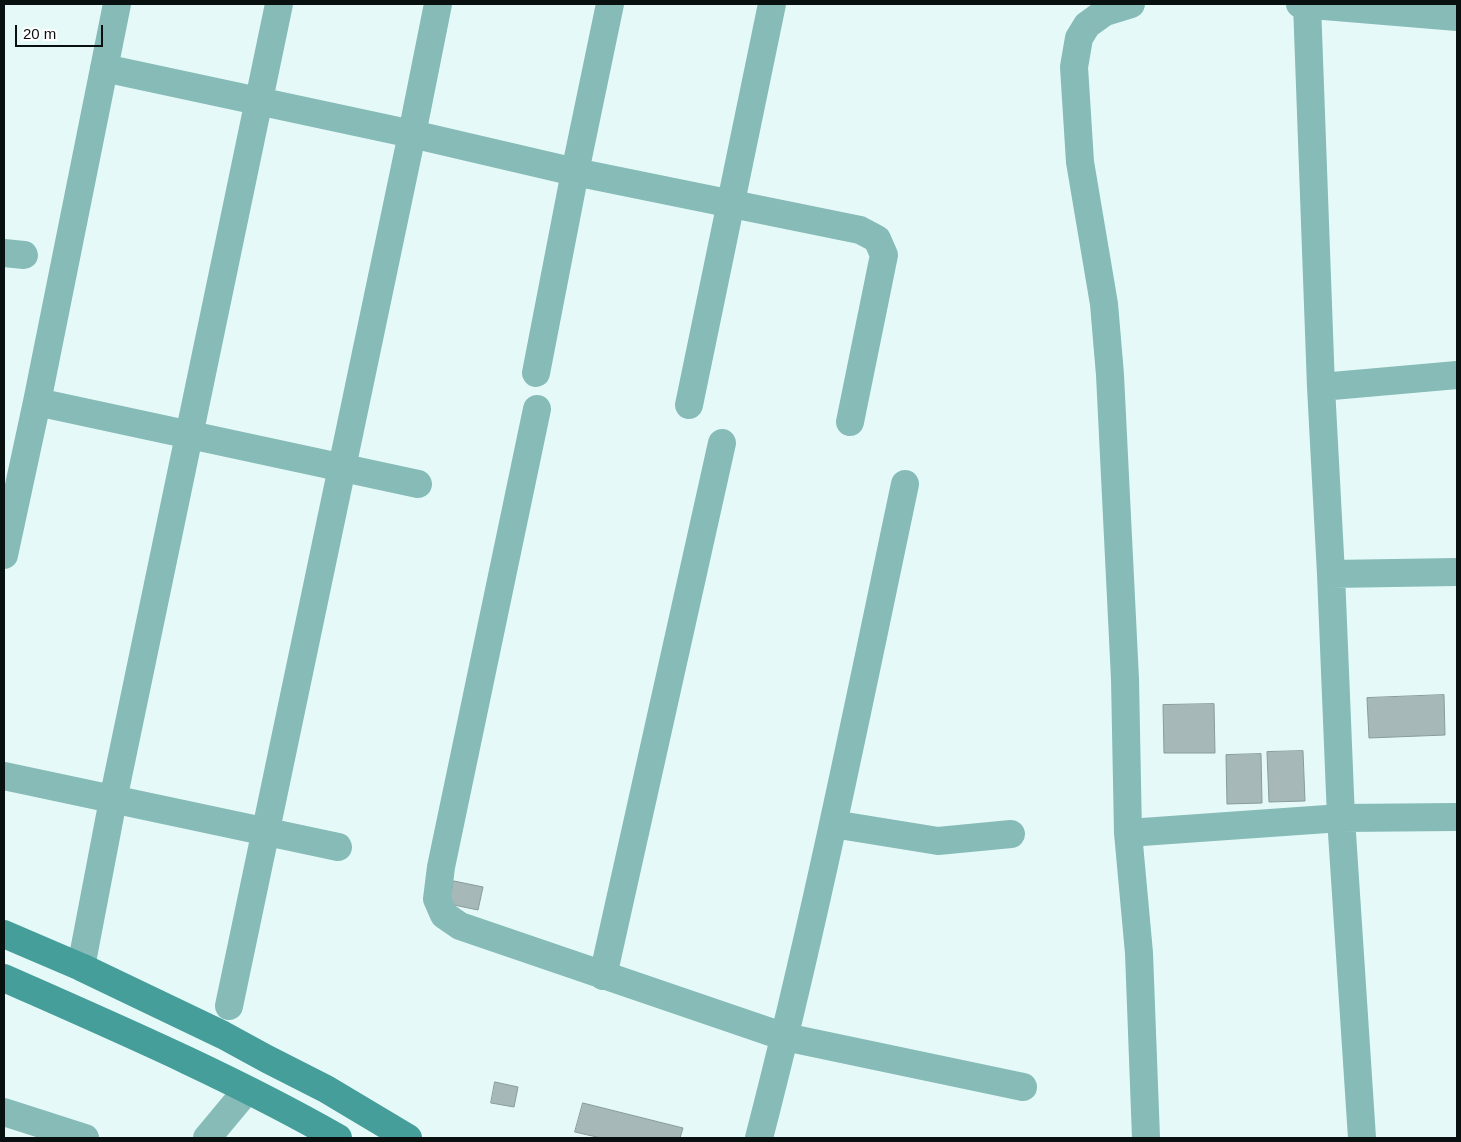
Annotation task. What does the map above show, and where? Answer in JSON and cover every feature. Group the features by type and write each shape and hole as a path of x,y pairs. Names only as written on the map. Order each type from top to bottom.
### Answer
{"street":[{"path":"4,555 37,402 117,4"},
{"path":"80,967 257,102 279,4"},
{"path":"229,1006 438,4"},
{"path":"536,373 610,4"},
{"path":"689,405 772,4"},
{"path":"1131,4 1105,12 1088,25 1079,38 1074,67 1080,162 1104,304 1110,375 1125,679 1128,833 1139,953 1146,1138"},
{"path":"1362,1138 1341,818 1305,4 1457,17"},
{"path":"104,68 412,134 575,172 860,230 877,239 884,255 850,422"},
{"path":"1321,387 1457,375"},
{"path":"37,402 418,484"},
{"path":"537,409 441,867 437,899 444,915 460,926 785,1037 1023,1086"},
{"path":"603,976 722,443"},
{"path":"758,1138 785,1037 833,824 905,484"},
{"path":"1331,574 1457,572"},
{"path":"4,776 338,848"},
{"path":"1128,833 1341,818 1457,818"},
{"path":"833,824 938,841 1011,834"},
{"path":"4,934 80,967 223,1035 266,1059 326,1088 408,1138"},
{"path":"4,978 149,1042 299,1116 338,1138"},
{"path":"207,1138 247,1090 266,1059"},
{"path":"4,1112 85,1138"}],"building":[{"path":"1444,695 1445,735 1369,738 1367,698"},
{"path":"1214,704 1215,753 1164,753 1163,705"},
{"path":"1303,751 1305,801 1269,802 1267,752"},
{"path":"1261,754 1262,803 1227,804 1226,755"},
{"path":"454,881 483,887 478,910 449,904"},
{"path":"495,1082 518,1087 514,1107 491,1103"},
{"path":"583,1103 683,1128 680,1138 601,1138 575,1132"}]}
